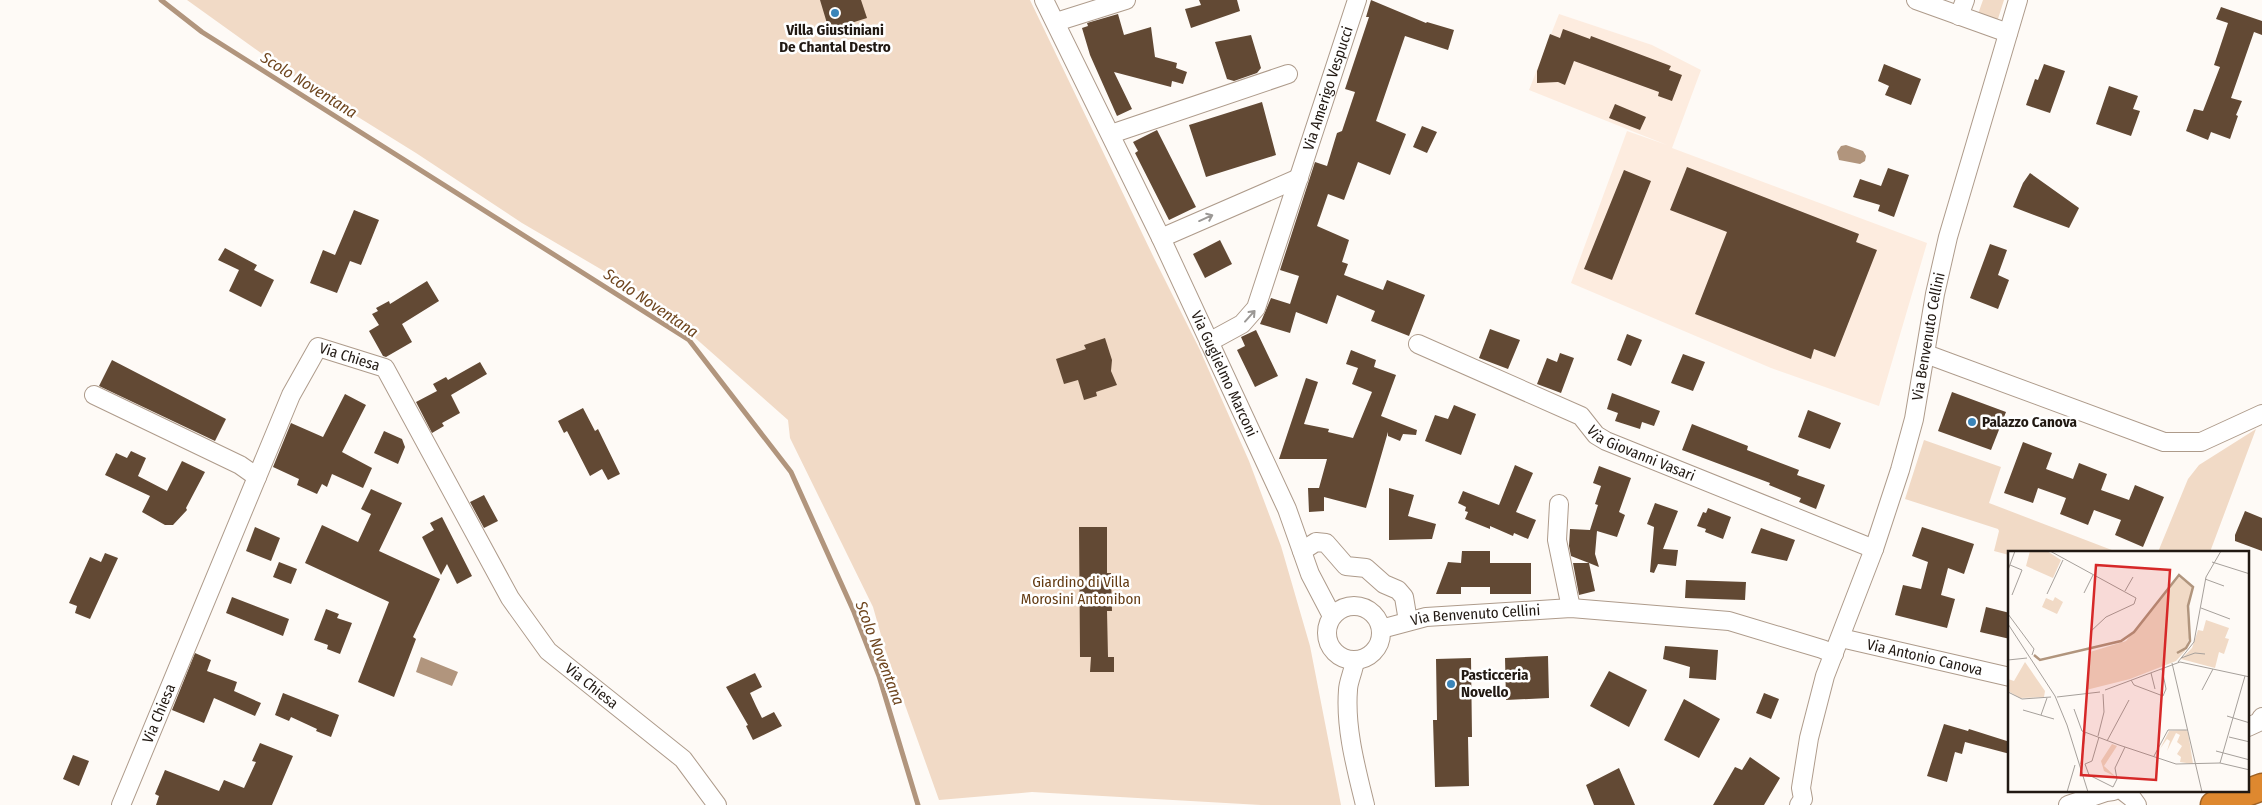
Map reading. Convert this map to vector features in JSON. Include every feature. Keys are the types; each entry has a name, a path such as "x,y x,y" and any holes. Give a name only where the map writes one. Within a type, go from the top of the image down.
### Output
{"highway":[{"path":"2250,792 2262,787"},
{"path":"2214,805 2249,792"}],"street":[{"name":"Via Guglielmo Marconi","path":"1044,0 1210,342 1287,509 1310,574 1332,616"},
{"path":"1056,22 1126,0"},
{"name":"Via Amerigo Vespucci","path":"1210,342 1242,324 1256,308 1357,0"},
{"path":"1916,0 1962,8 2008,33"},
{"name":"Via Benvenuto Cellini","path":"1381,629 1408,621 1458,614 1571,608 1729,621 1822,649 1837,646 1874,549 1900,470 1914,419 1926,354 1934,294 1948,237 2018,0"},
{"path":"1110,134 1288,74"},
{"path":"1161,238 1299,178"},
{"name":"Via Giovanni Vasari","path":"1418,344 1581,416 1596,435 1606,441 1874,549"},
{"name":"Via Chiesa","path":"121,805 291,395 318,346 385,368 510,598 548,651 683,759 716,805"},
{"path":"1926,354 2164,442 2201,442 2262,414"},
{"path":"94,395 240,466 257,477"},
{"path":"1559,504 1557,540 1571,608"},
{"path":"1302,551 1316,542 1326,543 1346,566 1366,568 1384,584 1398,590 1404,597 1408,621"},
{"path":"1347,606 1356,606 1373,613 1381,629 1380,638 1372,653 1364,658 1355,660 1338,656 1332,649 1326,633 1332,616 1347,606"},
{"path":"1805,803 1801,788 1809,738 1825,676 1837,646"},
{"name":"Via Antonio Canova","path":"1837,646 2008,677"},
{"path":"1355,660 1348,688 1350,736 1365,805"},
{"path":"2250,726 2259,722 2262,717"},
{"path":"2068,805 2106,792"},
{"path":"2124,792 2132,798 2136,805"}],"shaded area":[{"path":"1559,14 1652,45 1701,70 1672,148 1927,243 1879,406 1771,368 1571,283 1627,131 1667,145 1529,90"},
{"path":"1846,145 1863,151 1866,156 1865,161 1860,164 1839,160 1837,152 1841,146"},
{"path":"421,657 458,672 452,686 416,672"}],"green space":[{"name":"Giardino di Villa Morosini Antonibon","path":"187,0 1030,0 1199,348 1249,461 1281,546 1310,646 1341,805 1261,805 1032,792 939,800 885,649 873,607 790,438 788,420 650,298 522,223 416,153 300,81"},
{"path":"1983,0 2004,0 1997,22 1978,14"},
{"path":"2256,429 2210,551 2158,551 2188,479 2199,465"},
{"path":"1924,440 2001,467 1989,503 2114,551 2008,551 2008,555 1994,551 1998,529 1905,499"}],"building":[{"path":"820,0 861,0 867,18 829,30"},
{"path":"1199,0 1237,0 1240,11 1191,28 1185,9 1201,5"},
{"path":"1371,0 1426,23 1454,30 1448,50 1405,36 1376,121 1406,134 1390,175 1358,162 1344,200 1328,194 1317,226 1349,240 1342,262 1348,264 1344,275 1383,290 1387,280 1425,295 1409,336 1371,321 1375,311 1337,295 1327,324 1296,312 1290,333 1260,324 1271,298 1290,304 1299,276 1280,270 1315,162 1327,166 1337,133 1342,131 1355,92 1345,89 1369,17 1366,17"},
{"path":"2221,7 2262,21 2262,35 2254,32 2231,98 2242,101 2236,115 2238,116 2230,139 2211,132 2208,140 2186,131 2194,109 2203,111 2220,67 2214,65 2228,23 2216,19"},
{"path":"1118,14 1124,35 1151,27 1155,57 1177,63 1176,68 1187,72 1183,84 1172,81 1171,87 1114,72 1132,109 1117,116 1090,55 1082,28 1088,26 1087,23"},
{"path":"1563,29 1590,39 1591,36 1671,66 1669,70 1682,75 1672,101 1658,96 1659,92 1574,61 1565,85 1558,82 1537,83 1537,71 1550,34 1560,38"},
{"path":"1251,35 1261,68 1257,73 1234,81 1227,79 1215,42"},
{"path":"1884,64 1921,79 1911,105 1885,95 1889,86 1878,81"},
{"path":"2044,64 2065,71 2050,113 2026,105 2035,79 2038,80"},
{"path":"2109,86 2138,96 2133,109 2140,111 2131,136 2096,124"},
{"path":"1262,102 1276,155 1206,177 1189,125"},
{"path":"1615,104 1646,117 1640,130 1609,118"},
{"path":"1422,126 1437,132 1427,153 1413,147"},
{"path":"1157,130 1196,207 1169,220 1135,153 1138,151 1133,142"},
{"path":"1687,167 1859,234 1856,242 1877,250 1835,357 1814,349 1811,359 1695,314 1727,232 1670,210"},
{"path":"1888,168 1909,175 1894,217 1878,211 1880,205 1853,197 1860,179 1881,186"},
{"path":"1624,170 1651,181 1612,280 1584,269"},
{"path":"2030,173 2079,208 2069,228 2013,207 2023,183"},
{"path":"354,210 379,220 361,265 350,261 337,293 310,283 323,250 335,255"},
{"path":"1220,240 1232,264 1205,278 1193,254"},
{"path":"1990,244 2007,250 1998,275 2009,280 1998,309 1970,298"},
{"path":"225,248 257,265 254,270 274,280 261,307 229,291 239,270 218,260"},
{"path":"427,281 439,301 402,324 412,342 386,357 383,356 369,331 379,325 372,314 378,311 376,308 389,301 390,304"},
{"path":"1490,329 1520,340 1508,369 1479,358"},
{"path":"1256,330 1278,376 1255,387 1237,350 1245,346 1241,337"},
{"path":"1627,334 1642,340 1631,366 1617,360"},
{"path":"1105,338 1112,360 1111,371 1117,385 1096,392 1097,396 1084,400 1078,380 1064,384 1056,359 1086,349 1084,345"},
{"path":"1351,350 1376,360 1374,367 1396,375 1381,416 1417,430 1416,435 1403,434 1400,441 1388,436 1388,432 1366,508 1324,497 1324,511 1309,512 1308,488 1319,488 1327,459 1279,459 1306,378 1318,382 1304,424 1329,429 1328,432 1353,438 1372,392 1352,384 1358,368 1346,364"},
{"path":"1560,353 1574,358 1561,393 1537,384 1547,358 1557,362"},
{"path":"1683,354 1705,362 1693,391 1671,383"},
{"path":"112,360 226,419 215,441 99,386"},
{"path":"480,362 487,374 451,395 460,413 442,423 444,426 432,433 416,402 437,391 433,384 446,377 448,380"},
{"name":"Palazzo Canova","path":"1952,392 2006,412 1991,450 1938,431"},
{"path":"1612,393 1660,411 1654,426 1642,422 1640,429 1615,421 1618,413 1607,409"},
{"path":"345,394 366,405 342,452 372,468 363,488 332,474 327,487 322,484 317,494 297,485 299,479 273,467 291,423 323,437"},
{"path":"1454,405 1476,414 1461,455 1425,441 1435,415 1448,419"},
{"path":"583,408 595,431 598,429 620,474 608,480 602,469 590,476 567,431 564,433 558,421"},
{"path":"1808,410 1841,423 1830,449 1798,437"},
{"path":"1692,424 1748,446 1747,450 1799,470 1797,475 1825,485 1816,509 1799,502 1801,498 1769,485 1770,483 1682,450"},
{"path":"384,431 402,439 405,447 398,464 374,453"},
{"path":"2023,442 2052,453 2046,469 2073,479 2079,463 2107,474 2101,490 2129,500 2135,485 2164,497 2143,547 2115,535 2121,520 2094,510 2088,525 2060,514 2066,498 2038,488 2033,503 2004,493"},
{"path":"131,451 146,458 138,476 167,491 182,461 205,472 186,508 187,510 173,525 165,525 142,512 150,496 105,475 116,453 127,458"},
{"path":"1515,465 1533,473 1516,512 1536,520 1528,539 1514,533 1513,536 1490,526 1490,529 1465,519 1468,512 1465,511 1466,507 1458,503 1463,491 1499,505"},
{"path":"1599,466 1631,478 1619,512 1625,515 1617,537 1597,531 1595,554 1599,567 1571,556 1569,546 1570,529 1590,530 1598,505 1595,504 1601,486 1593,483"},
{"path":"1389,488 1414,495 1408,516 1436,524 1432,539 1389,540"},
{"path":"371,489 402,503 379,551 440,579 413,637 416,639 394,697 358,682 389,602 305,563 322,525 358,542 371,514 361,509"},
{"path":"484,495 498,521 484,528 470,502"},
{"path":"1655,503 1678,511 1663,549 1678,550 1676,566 1658,564 1654,573 1650,572 1654,527 1647,524"},
{"path":"1708,508 1731,517 1723,539 1705,532 1706,529 1697,526 1703,512 1706,513"},
{"path":"2245,511 2262,518 2262,551 2235,541 2235,535"},
{"path":"442,517 472,576 457,584 447,564 441,575 422,537 434,530 430,523"},
{"path":"255,527 280,538 271,561 246,551"},
{"path":"1079,527 1107,527 1107,573 1111,573 1112,611 1107,611 1108,657 1114,657 1114,672 1090,672 1091,657 1080,657"},
{"path":"1922,527 1974,544 1964,574 1948,568 1941,595 1955,599 1947,628 1895,615 1903,585 1921,589 1928,562 1912,556"},
{"path":"1761,528 1795,540 1787,561 1751,553"},
{"path":"1462,551 1490,551 1490,563 1531,563 1531,594 1490,594 1490,587 1461,587 1461,594 1436,594 1448,562 1461,563"},
{"path":"105,553 118,558 90,619 75,613 77,606 69,603 90,557 101,562"},
{"path":"279,562 297,569 291,584 273,577"},
{"path":"1573,563 1589,563 1595,591 1579,595"},
{"path":"1686,580 1746,582 1745,600 1685,598"},
{"path":"232,597 289,619 283,636 226,613"},
{"path":"1986,607 2008,612 2008,639 1980,632"},
{"path":"326,609 339,614 337,618 352,623 340,654 327,649 328,645 314,640"},
{"path":"1665,646 1718,650 1716,680 1689,678 1690,667 1663,659"},
{"path":"195,653 211,660 207,671 237,682 234,691 261,703 255,716 214,698 204,723 172,710"},
{"path":"1548,656 1549,698 1506,700 1505,658"},
{"path":"1471,658 1472,737 1468,737 1469,786 1435,787 1433,720 1437,720 1436,659"},
{"path":"1609,671 1647,690 1629,727 1590,706"},
{"path":"755,673 762,687 750,693 762,718 774,712 782,726 753,740 746,726 748,725 726,687"},
{"path":"283,693 339,715 331,737 291,717 289,721 275,715"},
{"path":"1764,693 1779,699 1771,719 1756,713"},
{"path":"1684,699 1720,719 1699,758 1664,740"},
{"path":"1944,724 1968,731 1969,729 2008,741 2008,753 1965,742 1962,754 1955,752 1947,782 1927,776"},
{"path":"260,743 293,756 272,805 156,805 159,796 155,794 165,770 219,791 224,780 244,788 256,762 252,761"},
{"path":"73,755 89,761 79,786 63,779"},
{"path":"1750,757 1780,778 1764,805 1713,805 1735,767 1742,770"},
{"path":"1619,768 1635,805 1594,805 1586,785"}],"waterway":[{"name":"Scolo Noventana","path":"161,0 202,32 689,340 791,472 854,612 879,676 918,805"}],"place":[{"name":"Villa Giustiniani De Chantal Destro","path":"835,13"},
{"name":"Palazzo Canova","path":"1972,422"},
{"name":"Pasticceria Novello","path":"1451,684"}]}
